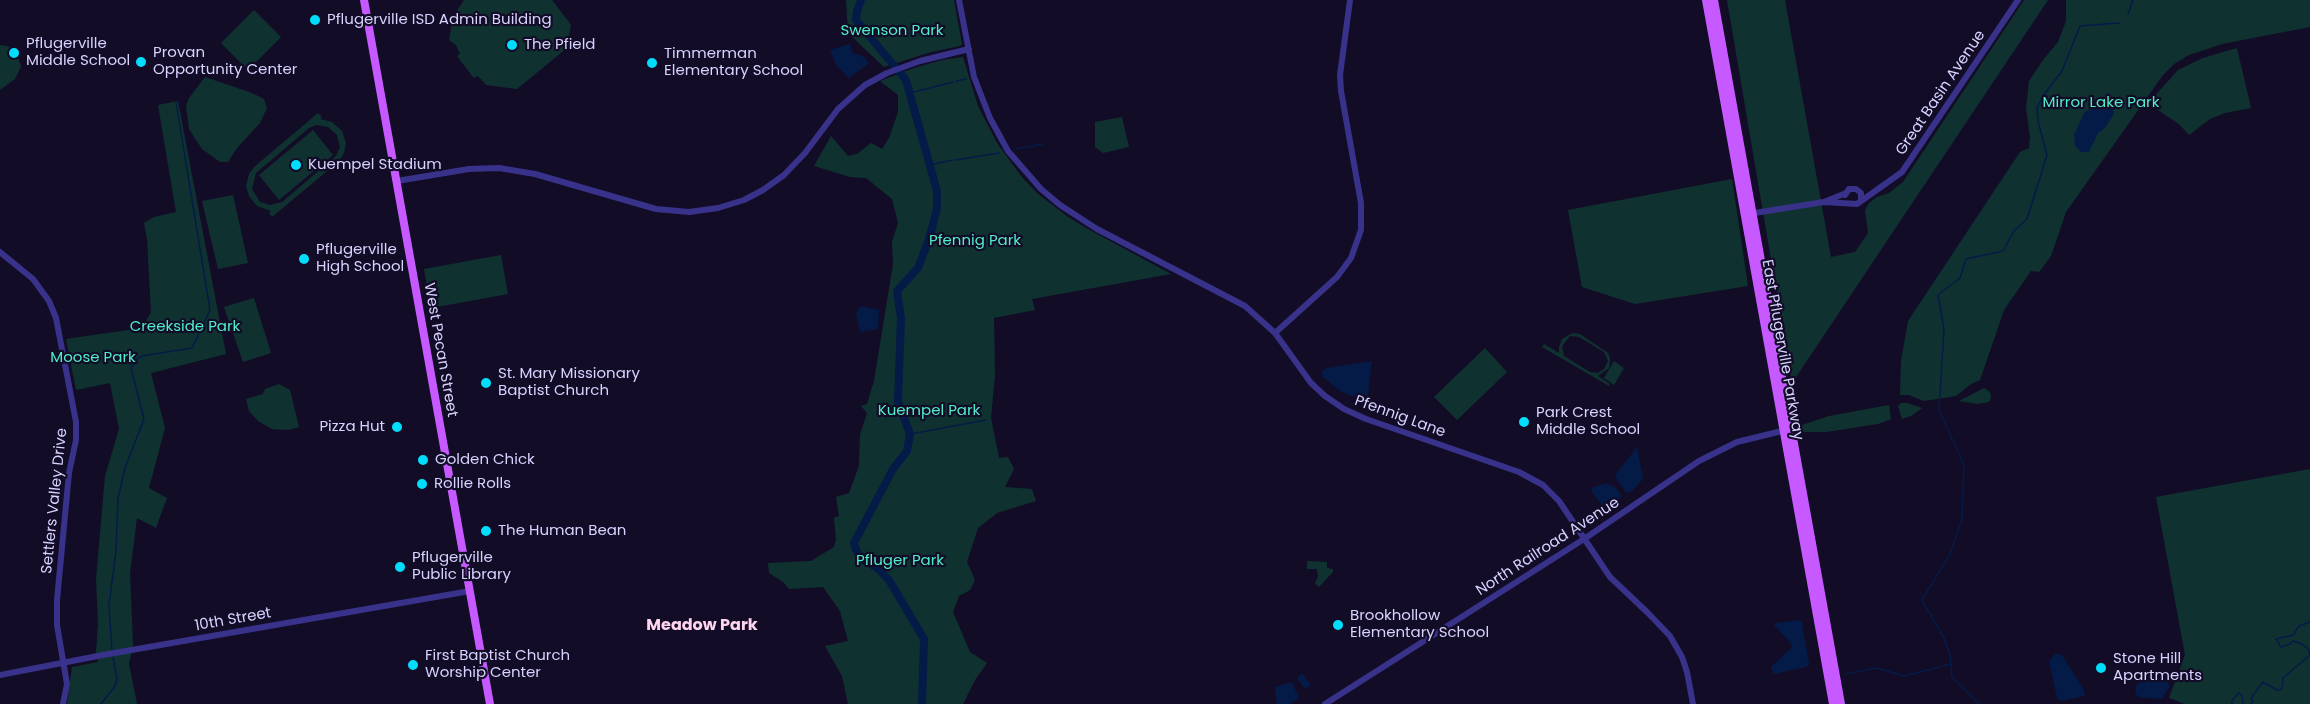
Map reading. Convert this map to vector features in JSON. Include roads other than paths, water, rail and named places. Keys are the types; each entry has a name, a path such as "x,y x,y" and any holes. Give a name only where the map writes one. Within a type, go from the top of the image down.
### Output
{"main road":[{"name":"West Pecan Street","path":"364,0 490,704"},
{"name":"East Pflugerville Parkway","path":"1706,0 1792,430 1841,704"},
{"name":"East Pflugerville Parkway","path":"1714,0 1783,432 1833,704"}],"street":[{"name":"Pfennig Lane","path":"959,0 974,77 990,118 1008,151 1041,189 1060,205 1097,229 1245,306 1275,333 1311,383 1333,402 1366,419 1532,477 1557,498 1610,577 1659,623 1673,641 1687,672 1693,704"},
{"path":"1275,333 1337,277 1351,258 1361,230 1361,203 1343,108 1341,83 1350,0"},
{"name":"Great Basin Avenue","path":"1861,201 1902,172 2018,0"},
{"path":"397,181 469,169 499,168 536,174 656,209 689,212 718,208 744,200 784,175 805,153 846,100 865,85 887,73 920,61 969,49"},
{"path":"1824,202 1851,189 1875,191"},
{"path":"1748,214 1824,202 1856,204 1861,201 1862,196 1859,190"},
{"path":"1846,193 1845,197 1848,202"},
{"name":"Settlers Valley Drive","path":"0,252 33,279 49,301 56,318 76,422 76,440 69,473 57,600 57,625 67,684 63,704"},
{"name":"North Railroad Avenue","path":"1325,704 1584,539 1699,461 1718,451 1754,438 1792,430"},
{"name":"10th Street","path":"0,675 105,654 470,591"}],"water":[{"path":"850,44 853,53 864,57 869,63 849,78 836,65 830,50"},
{"path":"2097,104 2113,107 2114,114 2105,128 2098,133 2089,152 2081,152 2075,146 2074,135 2084,113"},
{"path":"860,306 879,310 878,329 860,332 856,313"},
{"path":"1372,361 1367,402 1340,391 1322,376 1322,371 1327,368"},
{"path":"1637,447 1643,479 1631,492 1626,492 1615,477"},
{"path":"1606,483 1616,488 1621,495 1620,499 1605,509 1591,491 1593,487"},
{"path":"1799,620 1802,623 1809,664 1806,667 1774,674 1771,667 1792,647 1774,625"},
{"path":"2055,654 2062,655 2084,690 2085,696 2060,701 2057,698 2049,661"},
{"path":"1302,673 1311,685 1305,689 1297,678"},
{"path":"2147,675 2168,681 2169,687 2162,699 2139,697 2136,694 2135,687"},
{"path":"1292,682 1299,698 1290,704 1277,704 1275,687"}],"waterway":[{"path":"861,0 856,20 906,80 937,191 937,209 918,268 897,291 901,318 898,402 910,434 907,451 893,469 854,543 863,560 876,567 889,580 924,639 922,704"},
{"path":"2128,14 2133,0"},
{"path":"1979,704 1952,677 1950,655 1944,638 1922,600 1950,554 1962,520 1964,465 1939,410 1944,329 1938,295 1960,278 1966,259 2003,251 2014,231 2027,219 2047,155 2037,108 2062,71 2080,26 2119,23"},
{"path":"956,81 966,79"},
{"path":"910,93 953,82"},
{"path":"112,652 109,605 116,551 118,498 125,468 144,419 131,368 142,356 192,348 210,310 176,102"},
{"path":"1016,149 1043,144"},
{"path":"956,160 999,153"},
{"path":"929,165 953,160"},
{"path":"910,434 986,420"},
{"path":"2250,704 2253,702 2251,698 2263,682 2277,690 2282,689 2283,678 2310,655 2308,649 2302,644 2293,641 2281,647 2276,639 2293,635 2299,626 2310,622"},
{"path":"101,704 115,686 117,679 113,657"},
{"path":"1846,674 1876,668 1905,676 1950,664"},
{"path":"2232,704 2232,700 2239,693 2242,695 2243,704"}],"place":[{"name":"Pflugerville ISD Admin Building","path":"315,20"},
{"name":"The Pfield","path":"512,45"},
{"name":"Pflugerville Middle School","path":"14,53"},
{"name":"Provan Opportunity Center","path":"141,62"},
{"name":"Timmerman Elementary School","path":"652,63"},
{"name":"Kuempel Stadium","path":"296,165"},
{"name":"Pflugerville High School","path":"304,259"},
{"name":"St. Mary Missionary Baptist Church","path":"486,383"},
{"name":"Park Crest Middle School","path":"1524,422"},
{"name":"Pizza Hut","path":"397,427"},
{"name":"Golden Chick","path":"423,460"},
{"name":"Rollie Rolls","path":"422,484"},
{"name":"The Human Bean","path":"486,531"},
{"name":"Pflugerville Public Library","path":"400,567"},
{"name":"Brookhollow Elementary School","path":"1338,625"},
{"name":"First Baptist Church Worship Center","path":"413,665"},
{"name":"Stone Hill Apartments","path":"2101,668"}],"district":[{"name":"Meadow Park","path":"702,626"}],"park label":[{"name":"Swenson Park","path":"892,31"},
{"name":"Mirror Lake Park","path":"2101,103"},
{"name":"Pfennig Park","path":"975,241"},
{"name":"Creekside Park","path":"185,327"},
{"name":"Moose Park","path":"93,358"},
{"name":"Kuempel Park","path":"929,411"},
{"name":"Pfluger Park","path":"900,561"}]}
